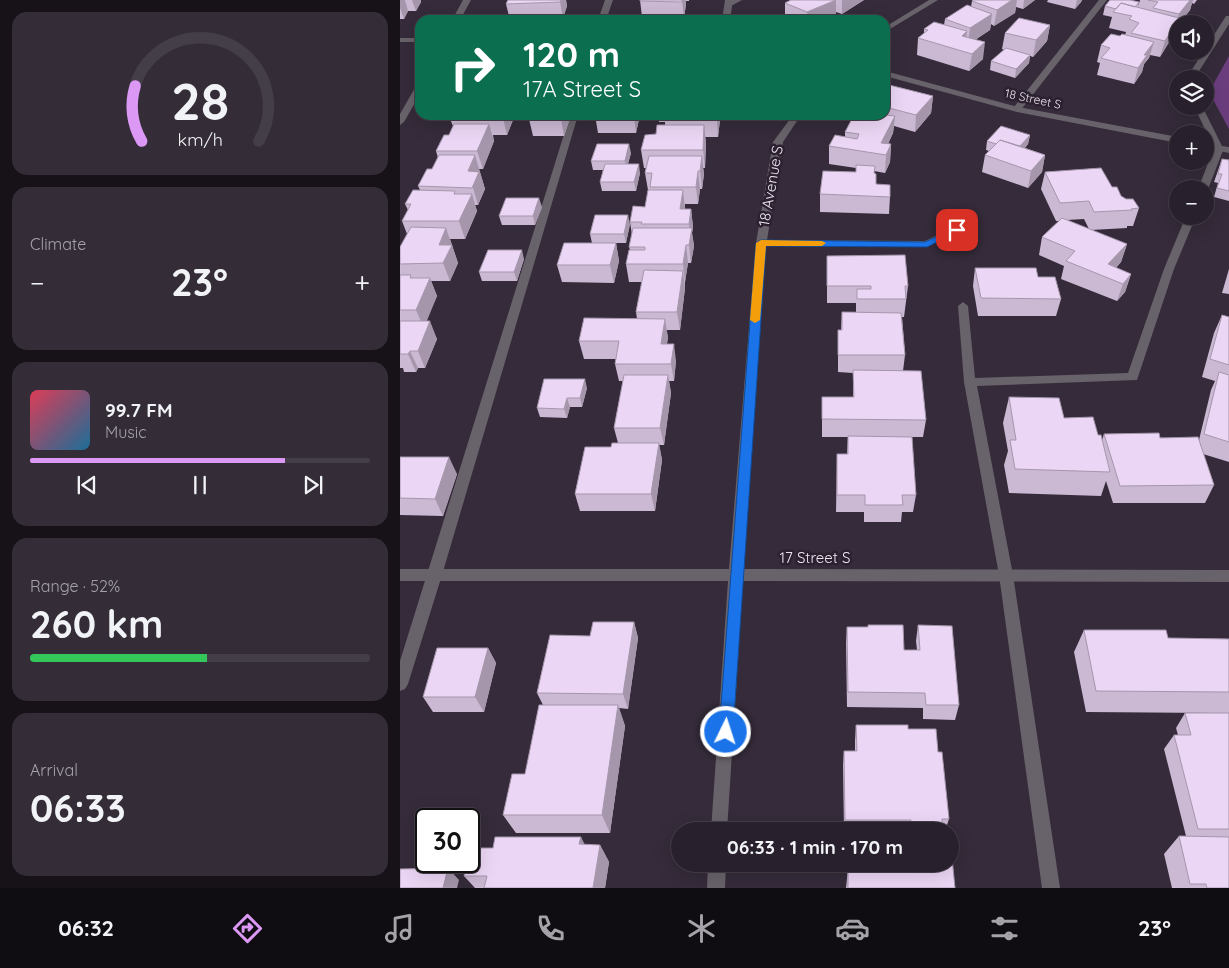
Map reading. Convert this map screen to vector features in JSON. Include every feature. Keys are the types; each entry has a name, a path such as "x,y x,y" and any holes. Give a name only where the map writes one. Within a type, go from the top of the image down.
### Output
{"street":[{"path":"459,15 467,0"},
{"path":"604,15 609,0"},
{"path":"727,15 728,2 738,0"},
{"path":"890,27 934,0"},
{"path":"1017,109 1103,0"},
{"path":"1196,70 1229,18"},
{"path":"400,40 415,40"},
{"name":"18 Street S","path":"890,74 1017,109 1169,138"},
{"path":"400,122 415,95"},
{"path":"1203,115 1224,149 1207,180"},
{"path":"400,684 435,575 572,120"},
{"name":"18 Avenue S","path":"720,822 761,243 778,142 793,120"},
{"path":"761,243 927,244 972,222"},
{"path":"970,382 1133,377 1169,269 1187,225"},
{"path":"963,306 970,382 1006,575 1051,888"},
{"name":"17 Street S","path":"400,575 1229,576"},
{"path":"716,888 717,872"}],"shaded area":[{"path":"1229,56 1229,129 1214,101 1214,83"}],"building":[{"path":"508,0 561,0 560,2 506,4"},
{"path":"682,0 682,2 640,1"},
{"path":"791,0 836,0 807,12 785,3"},
{"path":"973,0 1012,0 997,10"},
{"path":"1110,0 1139,2 1135,7 1121,3 1116,9 1105,6"},
{"path":"1148,0 1190,0 1179,14 1153,8 1158,2"},
{"path":"1121,3 1169,15 1169,34 1165,41 1131,33 1139,23 1129,19 1132,16 1113,12"},
{"path":"967,5 992,14 970,28 945,19"},
{"path":"1019,18 1050,25 1036,40 1005,33"},
{"path":"934,22 967,31 962,36 985,42 972,54 918,38 928,30 924,29"},
{"path":"1111,34 1120,36 1122,34 1154,42 1144,55 1147,55 1138,68 1101,58 1110,48 1101,45"},
{"path":"1006,48 1030,55 1016,69 991,61"},
{"path":"890,85 933,96 916,115 890,108"},
{"path":"890,116 895,116 881,143 891,144 886,155 829,146 835,135 857,139 859,134 845,132 851,120 890,120"},
{"path":"454,124 489,124 477,151 436,151 444,135 449,135"},
{"path":"657,125 704,125 703,150 641,150 645,135 656,134"},
{"path":"1001,126 1030,135 1020,146 1000,140 996,144 987,141"},
{"path":"1000,140 1045,155 1031,171 985,155"},
{"path":"597,144 629,144 625,161 591,161"},
{"path":"439,155 475,155 468,171 479,172 472,188 418,186 427,169 432,169"},
{"path":"649,156 702,156 696,187 650,187 652,173 645,173"},
{"path":"1222,159 1229,160 1229,191 1217,188 1222,174 1218,174"},
{"path":"605,164 639,164 634,182 600,182"},
{"path":"856,165 875,166 876,184 890,185 890,197 820,194 823,171 856,172"},
{"path":"1101,168 1112,187 1117,187 1121,196 1126,199 1133,199 1139,208 1094,212 1089,201 1060,203 1045,172"},
{"path":"413,190 455,191 454,194 472,194 459,221 402,221 411,204 405,204"},
{"path":"648,190 683,190 680,209 691,209 689,224 641,224 642,222 630,222 633,206 645,207"},
{"path":"506,198 539,198 533,216 499,216"},
{"path":"595,215 628,215 624,234 590,234"},
{"path":"1062,218 1127,244 1108,264 1131,274 1123,284 1066,261 1075,251 1042,237"},
{"path":"411,227 446,228 439,245 452,245 443,263 400,264 400,247"},
{"path":"633,228 692,228 689,245 686,245 683,264 626,264 629,250 645,250 645,247 629,247"},
{"path":"564,243 616,243 610,265 557,265"},
{"path":"488,250 522,250 514,272 479,272"},
{"path":"905,255 908,286 905,286 906,299 857,299 857,289 871,289 871,286 827,286 827,256"},
{"path":"975,268 1036,268 1038,277 1055,277 1061,299 981,298"},
{"path":"644,270 683,271 677,312 636,312"},
{"path":"400,275 411,275 410,278 430,278 416,310 400,310"},
{"path":"842,312 901,313 905,355 838,355 838,330 842,330"},
{"path":"1222,315 1229,317 1229,365 1210,359"},
{"path":"584,318 665,319 661,344 674,344 671,364 615,364 619,341 579,341"},
{"path":"400,321 430,321 418,351 400,354"},
{"path":"853,370 921,371 926,420 822,419 822,397 854,397"},
{"path":"1219,372 1229,375 1229,442 1204,434"},
{"path":"624,375 668,375 660,428 614,428"},
{"path":"544,379 585,379 580,398 567,398 564,409 537,408"},
{"path":"1009,397 1059,398 1064,418 1093,417 1098,435 1101,435 1110,472 1015,469 1010,440 1016,440"},
{"path":"1159,433 1160,438 1198,437 1214,485 1120,486 1104,434"},
{"path":"848,436 912,437 916,495 902,495 903,505 865,505 865,495 837,495 837,454 848,454"},
{"path":"612,443 659,443 651,494 575,494 585,447 611,447"},
{"path":"400,457 449,457 435,499 400,498"},
{"path":"593,622 634,622 623,694 537,693 550,635 590,636"},
{"path":"868,625 903,625 904,650 920,650 918,625 952,626 959,705 926,705 925,693 848,692 847,627 868,627"},
{"path":"1084,630 1166,630 1168,638 1229,639 1229,692 1096,691"},
{"path":"437,648 488,648 475,697 423,697"},
{"path":"539,705 618,705 602,815 503,815 512,774 525,774"},
{"path":"1185,713 1229,713 1229,829 1198,829 1174,735 1191,735"},
{"path":"856,725 908,725 908,729 936,729 938,752 942,752 949,819 942,819 942,822 845,820 844,751 857,751"},
{"path":"1179,836 1229,837 1229,888 1207,888 1206,884 1190,884"},
{"path":"495,837 581,837 579,844 600,845 593,888 484,888 487,876 464,876 465,873 480,873 480,848 493,848"},
{"path":"400,869 415,869 415,873 447,873 443,888 400,888"},
{"path":"848,872 953,872 955,888 848,888"}],"slow traffic":[{"path":"755,320 761,243 822,243"}],"route":[{"path":"726,732 761,243 927,244 957,230"}]}
